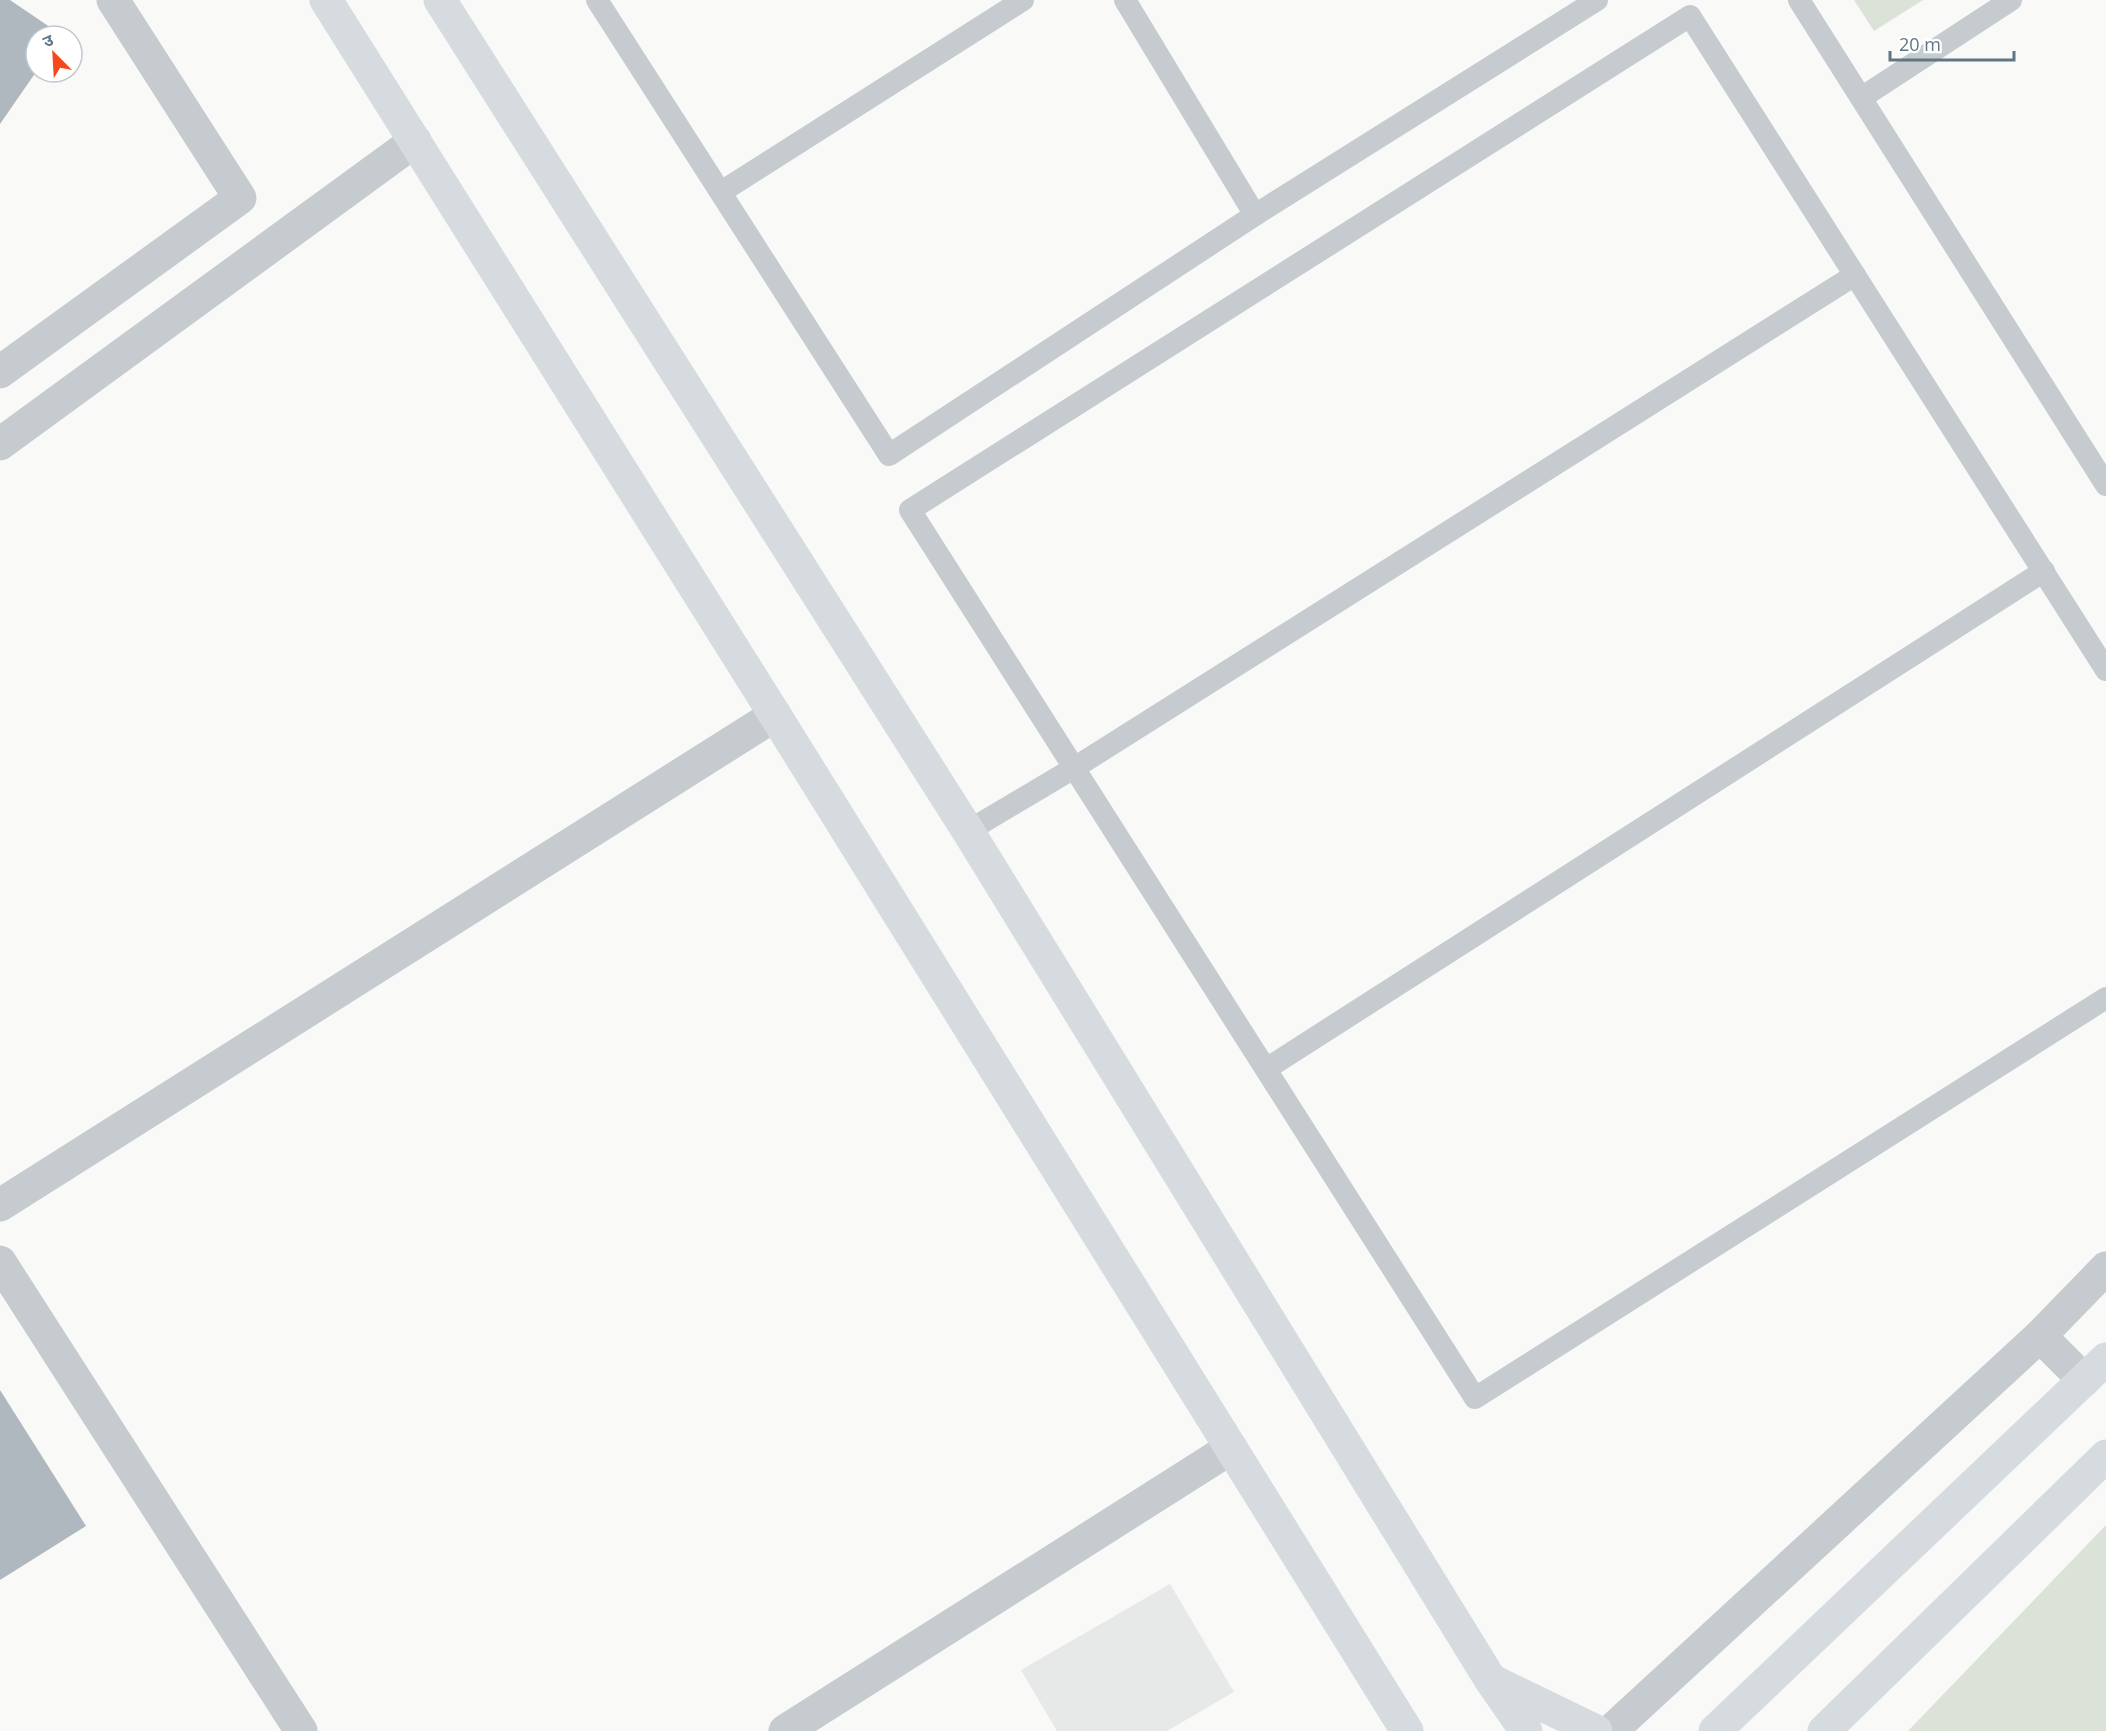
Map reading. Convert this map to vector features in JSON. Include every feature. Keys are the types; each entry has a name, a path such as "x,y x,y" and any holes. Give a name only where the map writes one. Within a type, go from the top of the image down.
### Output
{"street":[{"path":"0,372 240,198 113,0"},
{"path":"326,0 775,715 1407,1731"},
{"path":"440,0 968,831 1490,1679 1526,1731"},
{"path":"0,444 415,141"},
{"path":"0,1205 775,715"},
{"path":"0,1262 301,1731"},
{"path":"1611,1731 2040,1336 2106,1268"},
{"path":"1691,1731 1726,1721 2095,1370 2040,1336"},
{"path":"785,1731 1231,1448"},
{"path":"1824,1731 2106,1456"},
{"path":"1490,1679 1596,1731"}],"lane":[{"path":"597,0 889,455 1255,215 1597,0"},
{"path":"721,192 1023,0"},
{"path":"1125,0 1255,215"},
{"path":"1799,0 2106,485"},
{"path":"1861,98 2011,0"},
{"path":"2106,670 1690,16 910,510 1475,1398 2106,998"},
{"path":"968,831 1074,768 1856,275"},
{"path":"1266,1069 2044,572"}],"shaded area":[{"path":"1854,0 1923,0 1874,31"},
{"path":"2106,1525 2106,1731 1908,1731"},
{"path":"1170,1584 1234,1692 1167,1731 1057,1731 1021,1670"}],"building":[{"path":"0,0 10,0 45,24 24,24 24,84 28,84 0,124"},
{"path":"0,1390 86,1526 0,1580"}]}
